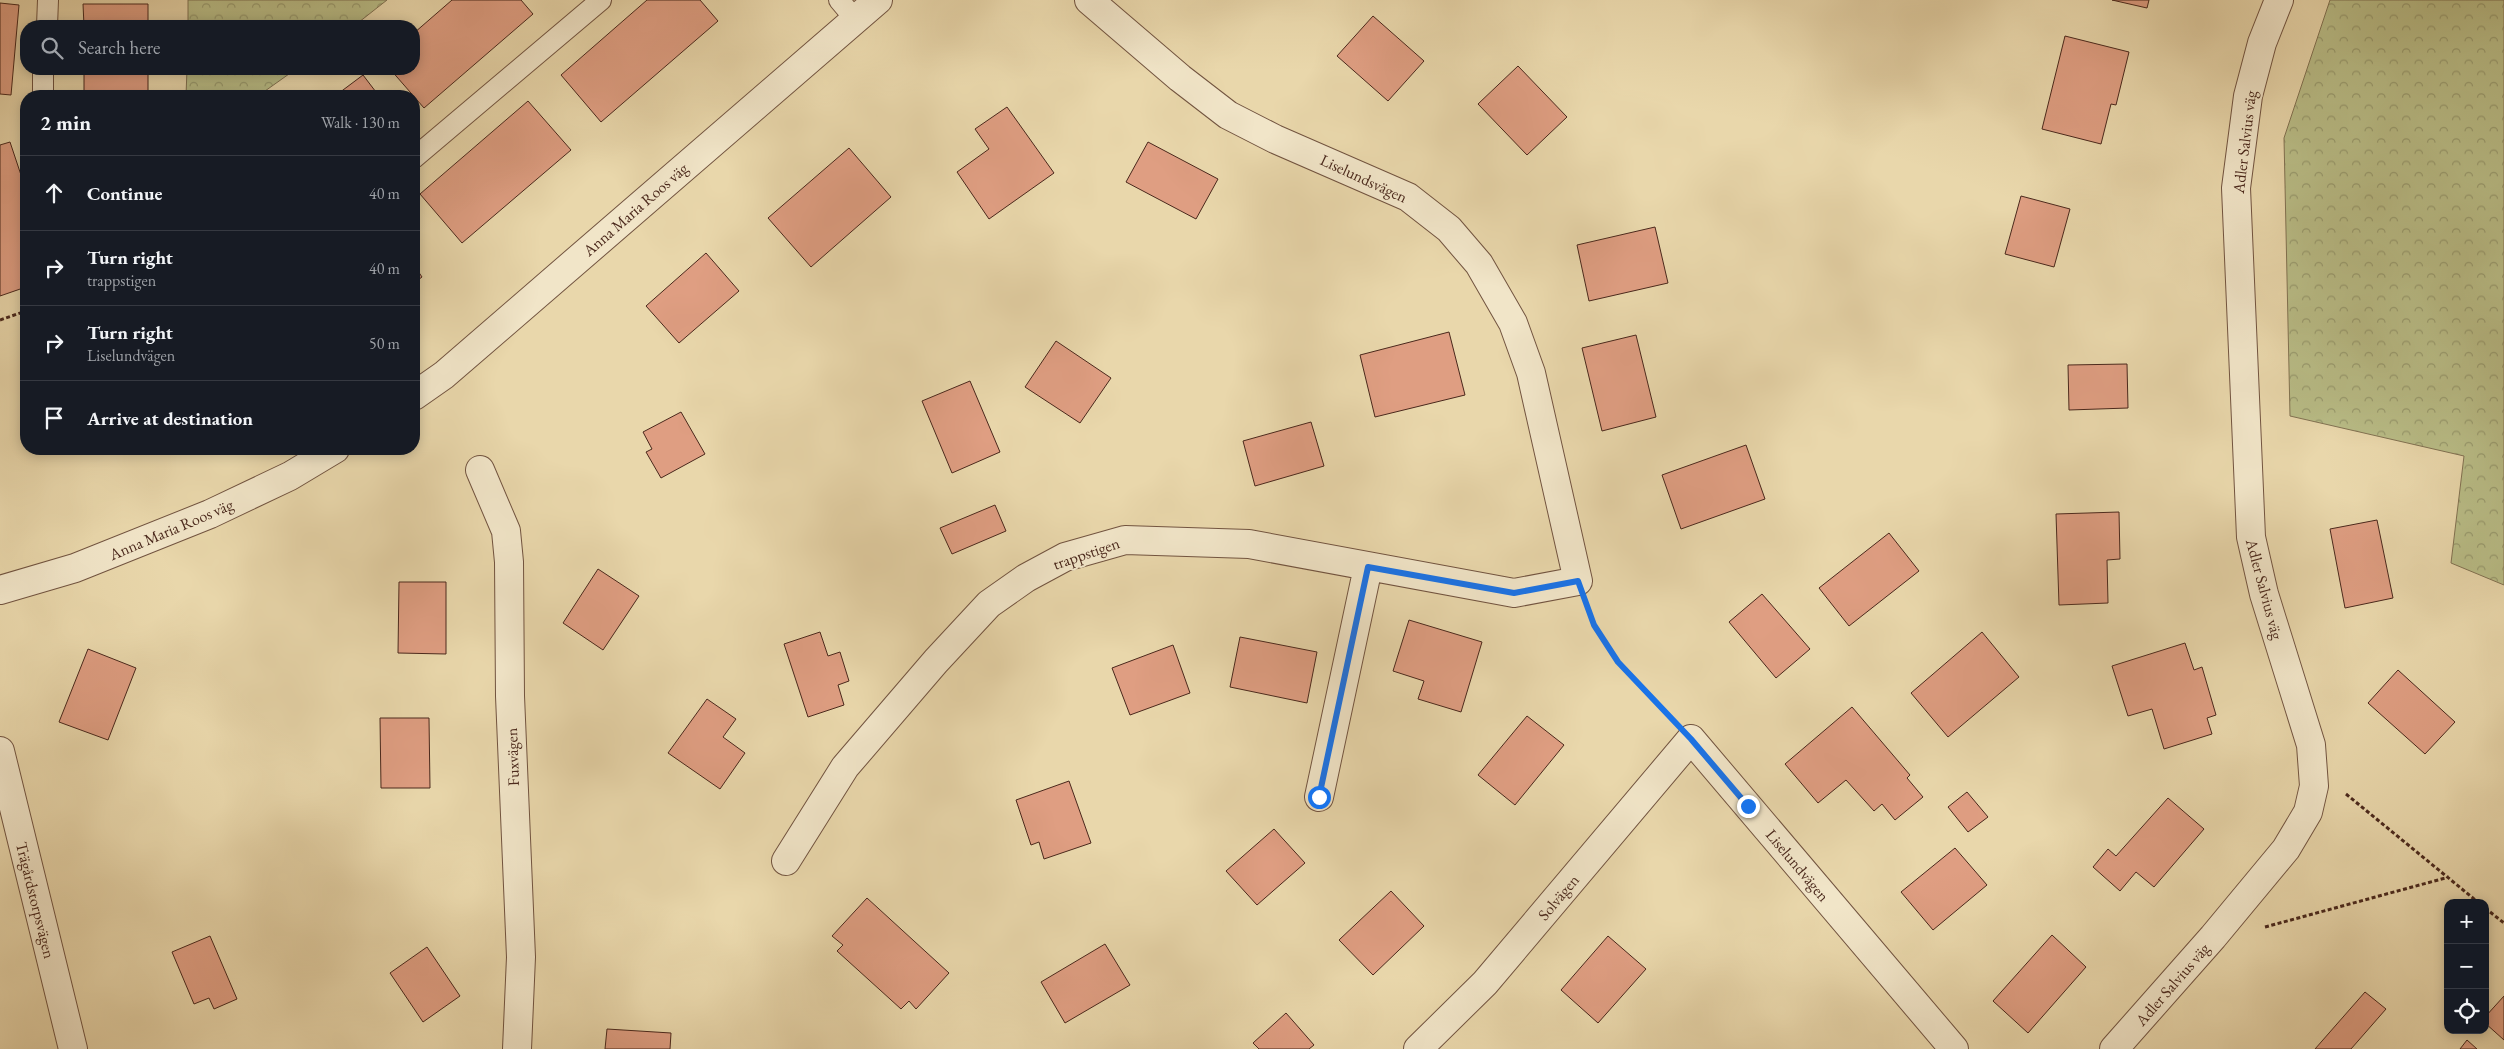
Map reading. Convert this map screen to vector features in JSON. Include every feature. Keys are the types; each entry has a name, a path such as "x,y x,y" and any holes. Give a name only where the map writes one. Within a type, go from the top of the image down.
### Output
{"street":[{"name":"Anna Maria Roos väg","path":"420,392 444,375 847,10 878,0"},
{"name":"Liselundsvägen","path":"1089,0 1180,78 1228,115 1275,139 1408,197 1448,229 1479,264 1514,323 1531,373 1578,581"},
{"name":"Adler Salvius väg","path":"2114,1049 2213,937 2286,849 2308,812 2314,786 2311,745 2264,594 2251,537 2250,518 2236,188 2248,96 2262,43 2279,0"},
{"name":"Anna Maria Roos väg","path":"0,590 74,568 210,514 290,476 325,455"},
{"name":"Fuxvägen","path":"480,470 506,531 509,562 510,696 521,957 517,1049"},
{"name":"trappstigen","path":"786,862 845,767 943,654 989,604 1026,578 1064,557 1125,540 1249,544 1514,593 1578,581"},
{"path":"1319,797 1368,567"},
{"name":"Solvägen","path":"1418,1049 1485,983 1691,739"},
{"name":"Liselundvägen","path":"1691,739 1954,1049"},
{"name":"Trägårdstorpsvägen","path":"0,751 72,1049"}],"lane":[{"path":"46,20 48,0"},
{"path":"420,153 600,0"},
{"path":"43,75 43,90"}],"path":[{"path":"0,320 20,313"},
{"path":"1578,581 1594,625 1618,662 1691,739"},
{"path":"2314,786 2346,794 2474,899"},
{"path":"2264,927 2448,877"},
{"path":"2489,911 2504,923"}],"green space":[{"path":"188,0 387,0 362,20 188,20"},
{"path":"2330,0 2504,0 2504,585 2451,563 2464,456 2290,416 2284,138"},
{"path":"187,75 288,75 266,90 186,90"}],"building":[{"path":"452,0 521,0 533,14 424,108 420,103 420,90 408,90 395,75 420,75 420,28"},
{"path":"647,0 700,0 718,21 601,122 561,75"},
{"path":"2112,0 2149,0 2147,8"},
{"path":"0,3 19,5 11,95 0,94"},
{"path":"83,4 148,4 148,20 84,20"},
{"path":"1373,16 1424,61 1388,101 1337,56"},
{"path":"2065,36 2129,52 2116,105 2111,104 2101,144 2042,129"},
{"path":"1518,66 1567,117 1527,155 1478,104"},
{"path":"84,75 148,75 148,90 84,90"},
{"path":"363,75 374,90 343,90"},
{"path":"528,101 571,150 462,243 420,194"},
{"path":"1007,107 1054,173 989,219 957,172 989,149 975,129"},
{"path":"10,142 20,172 20,289 0,296 0,145"},
{"path":"1148,142 1218,179 1196,219 1126,182"},
{"path":"849,148 891,197 811,267 768,218"},
{"path":"2021,196 2070,209 2054,267 2005,254"},
{"path":"1655,227 1668,283 1589,301 1577,245"},
{"path":"706,253 739,291 679,343 646,306"},
{"path":"1449,332 1465,395 1375,417 1360,355"},
{"path":"1636,335 1656,417 1602,431 1582,348"},
{"path":"1056,341 1111,378 1080,423 1025,387"},
{"path":"2127,364 2128,408 2069,410 2068,365"},
{"path":"970,381 1000,452 952,473 922,401"},
{"path":"681,412 705,454 661,478 646,452 652,449 643,432"},
{"path":"1311,422 1324,466 1255,486 1243,441"},
{"path":"1746,445 1765,499 1681,529 1662,475"},
{"path":"995,505 1006,531 952,554 940,528"},
{"path":"2119,512 2120,559 2107,560 2108,603 2059,605 2056,514"},
{"path":"2377,520 2393,598 2345,608 2330,529"},
{"path":"1889,533 1919,571 1849,626 1819,588"},
{"path":"598,569 639,596 603,650 563,623"},
{"path":"399,582 446,582 446,654 398,653"},
{"path":"1762,594 1810,649 1776,678 1729,622"},
{"path":"1409,620 1482,642 1461,712 1418,699 1424,681 1393,671"},
{"path":"820,632 828,656 840,652 849,681 838,685 844,705 808,717 784,644"},
{"path":"1982,632 2019,677 1948,737 1911,693"},
{"path":"1240,637 1317,652 1307,703 1230,687"},
{"path":"2185,643 2194,670 2202,667 2216,715 2207,718 2212,734 2164,749 2152,709 2128,716 2112,666"},
{"path":"1173,645 1190,693 1130,715 1112,668"},
{"path":"88,649 136,668 108,740 59,722"},
{"path":"2398,670 2455,722 2425,754 2368,703"},
{"path":"707,699 736,719 723,737 745,753 720,789 668,753"},
{"path":"1852,707 1910,775 1907,778 1923,797 1895,820 1882,804 1874,811 1846,780 1818,803 1785,764"},
{"path":"1527,716 1564,745 1515,805 1478,775"},
{"path":"380,718 429,718 430,788 381,788"},
{"path":"1069,781 1091,843 1044,859 1039,842 1031,845 1016,800"},
{"path":"1967,792 1988,817 1968,832 1948,807"},
{"path":"2168,798 2204,829 2154,887 2136,872 2120,891 2093,867 2108,849 2116,856"},
{"path":"1274,829 1305,863 1257,905 1226,871"},
{"path":"1955,848 1987,885 1933,930 1901,892"},
{"path":"1391,891 1424,926 1373,975 1339,940"},
{"path":"867,898 949,973 916,1009 909,1001 901,1009 837,951 843,945 832,936"},
{"path":"2052,935 2086,967 2028,1033 1993,1001"},
{"path":"210,936 237,999 214,1009 209,998 194,1004 172,952"},
{"path":"1608,936 1646,969 1598,1023 1561,990"},
{"path":"1105,944 1130,985 1065,1023 1041,982"},
{"path":"427,947 460,996 423,1022 390,973"},
{"path":"2365,992 2386,1009 2351,1049 2315,1049"},
{"path":"2504,996 2504,1040 2489,1027 2489,1013"},
{"path":"1286,1013 1314,1045 1309,1049 1259,1049 1253,1043"},
{"path":"607,1029 671,1033 670,1049 605,1049"},
{"path":"2467,1040 2477,1049 2460,1049"}],"route":[{"path":"1319,797 1368,567 1458,585 1514,593 1578,581 1594,625 1618,662 1691,739 1748,806"}]}
